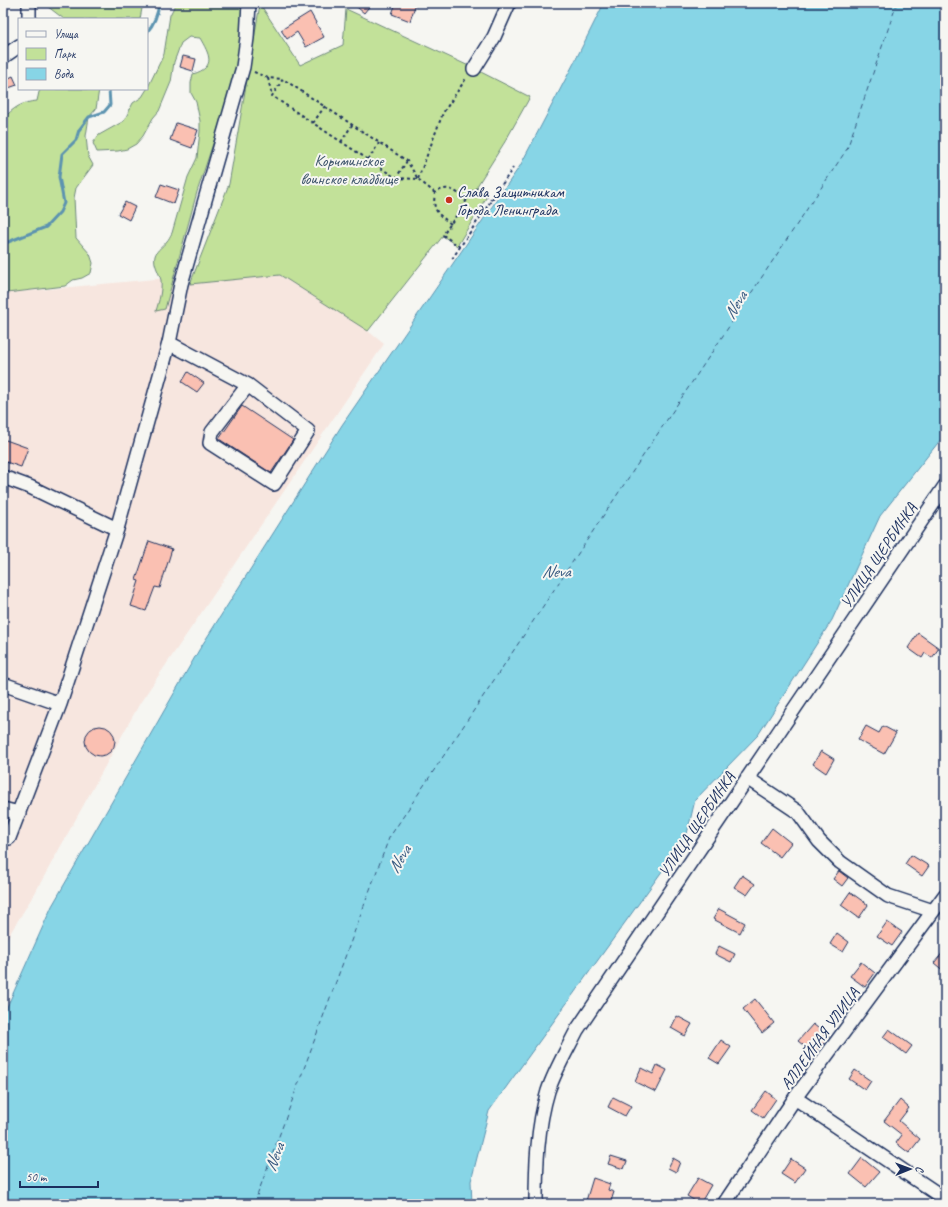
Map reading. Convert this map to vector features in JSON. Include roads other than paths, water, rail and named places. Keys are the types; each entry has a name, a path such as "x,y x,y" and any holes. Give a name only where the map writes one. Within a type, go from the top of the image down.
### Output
{"street":[{"path":"29,3 29,18"},
{"path":"9,838 60,704 117,529 169,343 181,284 243,67 247,38 249,3"},
{"path":"474,68 494,37 509,3"},
{"path":"3,56 18,47"},
{"path":"169,343 248,385 308,431 274,484 210,443 212,432 248,385"},
{"path":"3,477 30,487 117,529"},
{"name":"УЛИЦА ЩЕРБИНКА","path":"536,1204 538,1153 542,1121 548,1091 561,1060 582,1024 945,486"},
{"path":"3,684 60,704"},
{"path":"747,778 798,812 819,842 840,862 888,896 933,911"},
{"path":"3,809 19,813"},
{"name":"АЛЛЕЙНАЯ УЛИЦА","path":"724,1204 796,1098 945,894"},
{"path":"796,1098 945,1199"}],"water":[{"name":"Neva","path":"604,3 945,3 945,434 880,516 832,620 758,735 695,800 686,838 489,1111 471,1181 472,1204 3,1204 3,1016 52,906 199,650 342,425 520,166"}],"waterway":[{"path":"148,31 152,26 158,11 159,3"},
{"path":"3,244 46,227 60,212 64,203 59,177 62,154 76,140 79,130 89,117 104,112 110,105 109,90"}],"place":[{"name":"Слава Защитникам Города Ленинграда","path":"449,200"}],"park label":[{"name":"Корчминское воинское кладбище","path":"349,169"}]}
